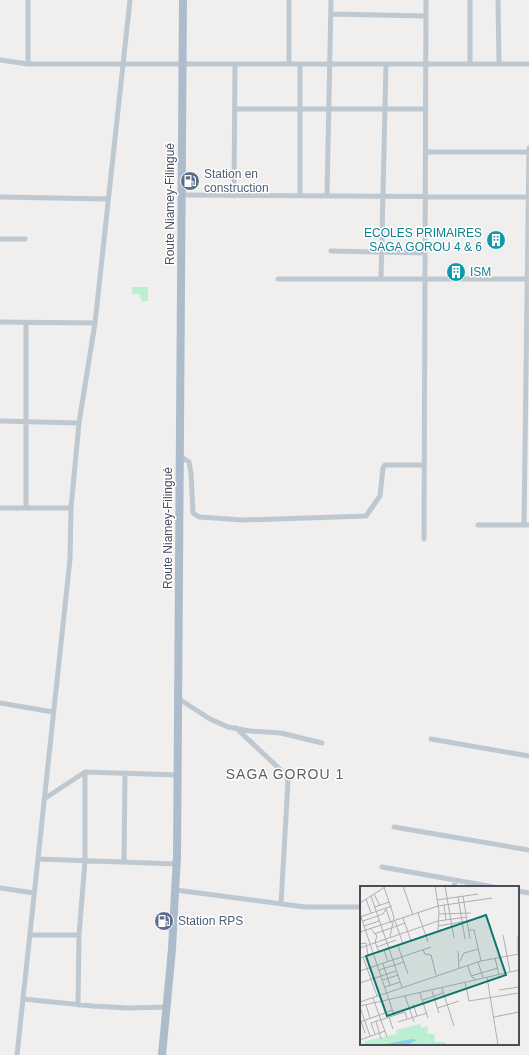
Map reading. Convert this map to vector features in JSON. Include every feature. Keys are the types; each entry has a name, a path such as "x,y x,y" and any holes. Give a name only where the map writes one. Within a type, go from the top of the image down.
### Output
{"main road":[{"name":"Route Niamey-Filingué","path":"162,1055 177,864 183,0"}],"street":[{"path":"28,0 28,64"},
{"path":"17,1055 70,559 71,508 79,423 95,323 130,0"},
{"path":"289,0 289,64"},
{"path":"328,196 331,0"},
{"path":"424,539 426,0"},
{"path":"470,0 470,64"},
{"path":"498,0 498,64"},
{"path":"331,14 426,16"},
{"path":"0,60 28,64 529,64"},
{"path":"234,196 235,64"},
{"path":"300,64 300,196"},
{"path":"381,279 386,64"},
{"path":"234,109 426,109"},
{"path":"478,526 526,525 529,148"},
{"path":"426,152 529,152"},
{"path":"182,195 529,197"},
{"path":"0,197 108,199"},
{"path":"0,239 25,239"},
{"path":"331,251 425,253"},
{"path":"278,279 527,279"},
{"path":"0,322 95,323"},
{"path":"26,323 26,508"},
{"path":"0,421 79,423"},
{"path":"180,456 189,462 193,514 200,517 244,520 366,516 380,496 383,468 385,465 424,465"},
{"path":"0,508 71,508"},
{"path":"179,699 210,719 236,728 250,731 281,733 322,743"},
{"path":"0,704 53,712"},
{"path":"236,728 285,774 288,781 281,904"},
{"path":"431,740 529,756"},
{"path":"44,799 85,772 178,775"},
{"path":"78,1005 79,936 85,861 85,772"},
{"path":"124,862 126,773"},
{"path":"394,827 529,850"},
{"path":"38,859 177,864"},
{"path":"382,867 488,886"},
{"path":"454,886 455,880"},
{"path":"0,888 34,893"},
{"path":"176,890 305,907 360,906"},
{"path":"519,891 529,893"},
{"path":"30,935 79,936"},
{"path":"23,999 78,1005 128,1008 166,1007"}],"green space":[{"path":"132,287 148,287 148,301 142,301 139,294 132,294"}],"place":[{"name":"Station en construction","path":"190,181"},
{"name":"ECOLES PRIMAIRES SAGA GOROU 4 & 6","path":"496,240"},
{"name":"ISM","path":"456,272"},
{"name":"Station RPS","path":"164,921"}],"district":[{"name":"SAGA GOROU 1","path":"285,774"}]}
